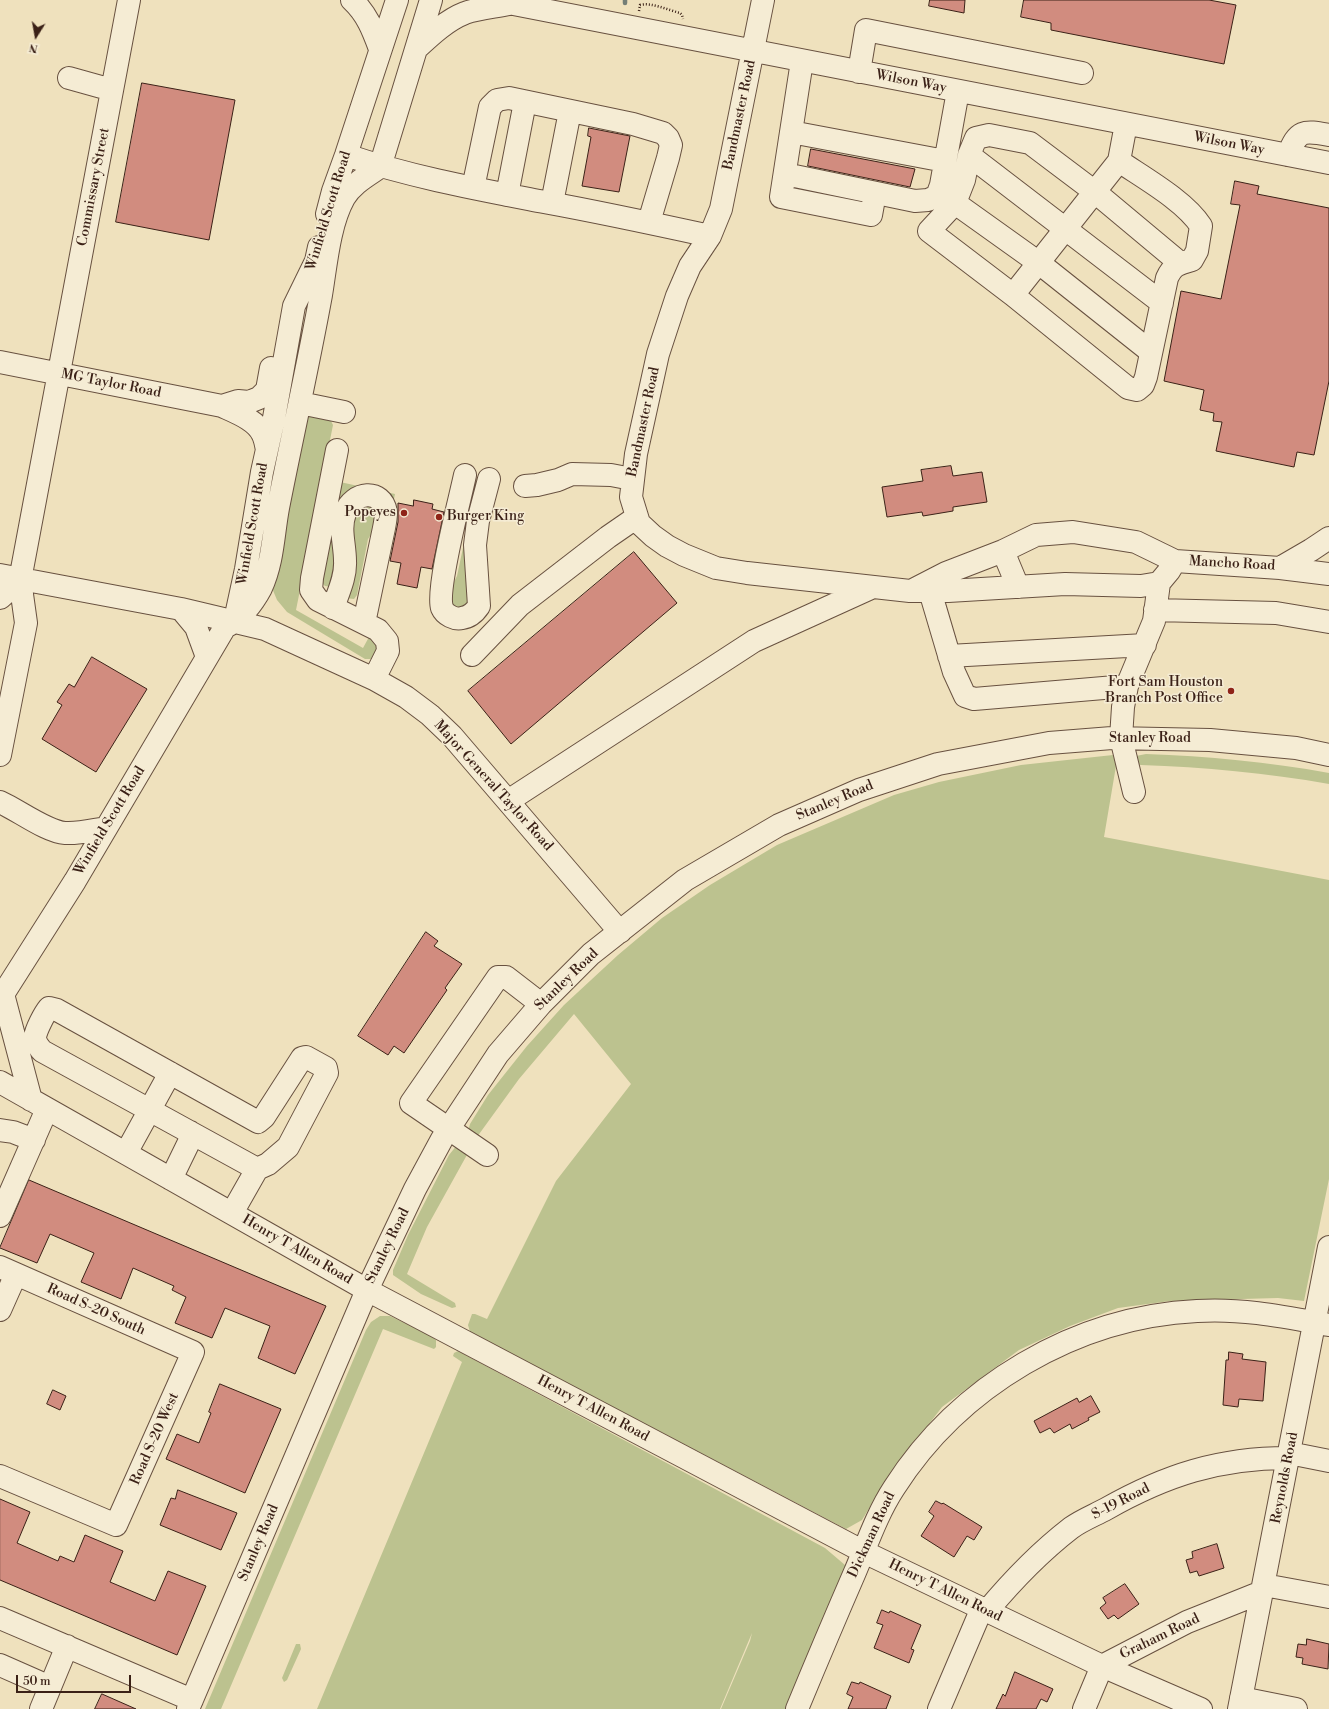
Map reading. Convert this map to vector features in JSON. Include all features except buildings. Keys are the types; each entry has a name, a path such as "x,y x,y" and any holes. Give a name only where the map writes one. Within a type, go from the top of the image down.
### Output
{"street":[{"name":"Commissary Street","path":"0,755 26,623 10,578 59,374 129,0"},
{"path":"352,0 362,10 372,27 380,49"},
{"name":"Winfield Scott Road","path":"2,996 75,881 225,627 234,623 246,569 294,306 316,262 333,191 397,0"},
{"path":"234,623 253,601 261,587 271,560 278,509 335,222 344,198 354,184 380,167 431,0"},
{"name":"Bandmaster Road","path":"763,0 721,209 710,236 690,266 677,296 658,354 632,479 631,497 639,523 666,546 716,568 873,587 920,591 1065,584 1141,586 1159,583"},
{"path":"417,48 437,30 465,13 503,1"},
{"name":"Wilson Way","path":"503,1 753,52 1329,163"},
{"path":"859,72 866,30 1082,73"},
{"path":"802,61 782,197 871,215 875,193 915,201 928,200 936,196 940,185 958,91"},
{"path":"69,78 112,90"},
{"path":"473,188 490,107 497,100 509,98 633,124 662,133 668,138 671,145 649,222"},
{"path":"507,195 525,102"},
{"path":"552,203 570,111"},
{"path":"1013,295 1119,161 1126,124"},
{"path":"791,132 945,161"},
{"path":"1288,155 1295,139 1301,133 1311,132 1329,135"},
{"path":"1119,161 1179,203 1195,216 1201,226 1196,251 1192,260 1180,263 1172,268 1167,278 1144,385 1137,390 1128,388 1013,295 930,232 955,203 964,180 969,155 976,138 989,135 1030,143 1095,192 1180,263"},
{"path":"346,155 380,167 424,179 649,222 710,236"},
{"path":"969,155 1162,303"},
{"path":"955,203 1039,263 1151,352"},
{"path":"222,406 238,401 249,402 259,398 267,390 274,349 281,326 294,306"},
{"name":"MG Taylor Road","path":"0,362 222,406"},
{"path":"300,403 344,412"},
{"path":"222,406 240,415 258,427 263,434 267,450"},
{"path":"337,450 312,578 311,590 318,600 378,630 387,641 388,651 374,679"},
{"path":"525,486 544,484 572,474 611,475 632,479"},
{"path":"465,475 441,586 442,607 448,615 459,619 468,617 475,612 479,606 475,545 478,521 489,479"},
{"path":"333,608 345,572 342,533 345,513 354,499 362,495 372,496 378,499 386,513 364,623"},
{"path":"472,655 520,605 608,537 637,517"},
{"path":"1127,686 974,699 965,696 920,591 946,573 1003,551 1036,535 1073,532 1136,542 1175,561 1159,583 1154,621 1127,686 1123,707 1121,738 1134,792"},
{"name":"Mancho Road","path":"1175,561 1280,568 1329,538"},
{"path":"1003,551 1018,587"},
{"path":"1280,568 1329,574"},
{"path":"0,598 10,578"},
{"name":"Major General Taylor Road","path":"10,578 181,609 264,629 374,679 406,698 430,716 452,736 620,932"},
{"path":"508,801 754,641 873,587"},
{"path":"181,609 196,627 207,657"},
{"path":"1155,610 1276,613 1329,622"},
{"path":"949,656 1145,645"},
{"name":"Stanley Road","path":"190,1704 367,1290 415,1189 442,1139 498,1054 541,1004 591,954 685,880 779,825 859,790 938,764 1050,742 1121,738 1210,740 1296,748 1329,755"},
{"path":"0,802 49,828 64,833 80,833 106,828"},
{"path":"487,1155 411,1103 498,977 506,977 541,1004"},
{"path":"0,1216 34,1140 39,1104 2,996"},
{"path":"232,1213 257,1169 268,1164 288,1147 327,1072 326,1068 306,1057 302,1058 264,1117 258,1122 57,1010 49,1008 45,1013 35,1037 36,1043 42,1052 257,1169"},
{"path":"126,1153 170,1073"},
{"name":"Henry T Allen Road","path":"0,1082 367,1290 864,1552 1102,1666 1201,1709"},
{"path":"0,1130 14,1132 34,1140"},
{"path":"171,1179 190,1142 190,1132"},
{"name":"Reynolds Road","path":"1240,1704 1289,1456 1322,1324 1329,1248"},
{"path":"0,1310 8,1270"},
{"name":"Road S-20 South","path":"8,1270 193,1352"},
{"name":"Dickman Road","path":"797,1709 873,1529 894,1489 918,1456 945,1425 976,1397 1009,1373 1043,1353 1080,1336 1118,1324 1170,1314 1196,1311 1236,1311 1276,1315 1322,1324"},
{"name":"Road S-20 West","path":"0,1476 116,1525 193,1352"},
{"name":"S-19 Road","path":"939,1709 984,1610 1032,1562 1072,1528 1131,1495 1192,1470 1235,1462 1289,1456 1329,1461"},
{"path":"1263,1588 1329,1597"},
{"name":"Graham Road","path":"1102,1666 1187,1622 1263,1588"},
{"path":"0,1618 67,1646 190,1704"},
{"path":"41,1709 67,1646"},
{"path":"0,1665 50,1687"},
{"path":"1084,1709 1102,1666"},
{"path":"1240,1704 1296,1709"}],"path":[{"path":"638,13 640,5 642,4 656,6 680,13 684,23"}],"green space":[{"path":"311,414 330,419 333,425 296,610 363,648 369,637 379,645 371,659 365,659 287,612 277,600 272,588 304,418"},
{"path":"340,482 395,494 391,514 370,490 339,548 332,587 325,586 322,583"},
{"path":"475,491 472,608 452,610 447,595 457,576"},
{"path":"355,503 377,507 376,527 368,539 357,595 354,599 345,598"},
{"path":"1146,754 1238,760 1306,769 1329,773 1329,784 1235,771 1136,764 1136,756"},
{"path":"1113,755 1116,766 1104,837 1329,880 1329,1179 1304,1301 1278,1298 1170,1301 1118,1308 1070,1326 1019,1350 942,1407 887,1479 862,1520 846,1529 470,1332 468,1325 472,1314 487,1319 556,1181 631,1084 574,1014 519,1079 477,1137 468,1131 470,1124 488,1095 527,1046 564,1005 618,955 662,918 710,885 777,845 894,795 939,782 1021,765"},
{"path":"457,1145 468,1153 427,1227 407,1274 455,1303 456,1307 452,1308 421,1294 393,1275 393,1270 408,1235 449,1155"},
{"path":"380,1316 390,1316 431,1336 436,1340 436,1347 434,1349 383,1329 221,1709 205,1709 366,1330 371,1322"},
{"path":"458,1351 825,1548 845,1565 845,1573 786,1709 721,1709 752,1633 720,1709 317,1709 462,1362 453,1356 454,1353"},
{"path":"296,1644 300,1644 301,1649 287,1680 284,1682 282,1678"}],"place":[{"name":"Popeyes","path":"404,513"},
{"name":"Burger King","path":"439,517"},
{"name":"Fort Sam Houston Branch Post Office","path":"1231,691"}]}
